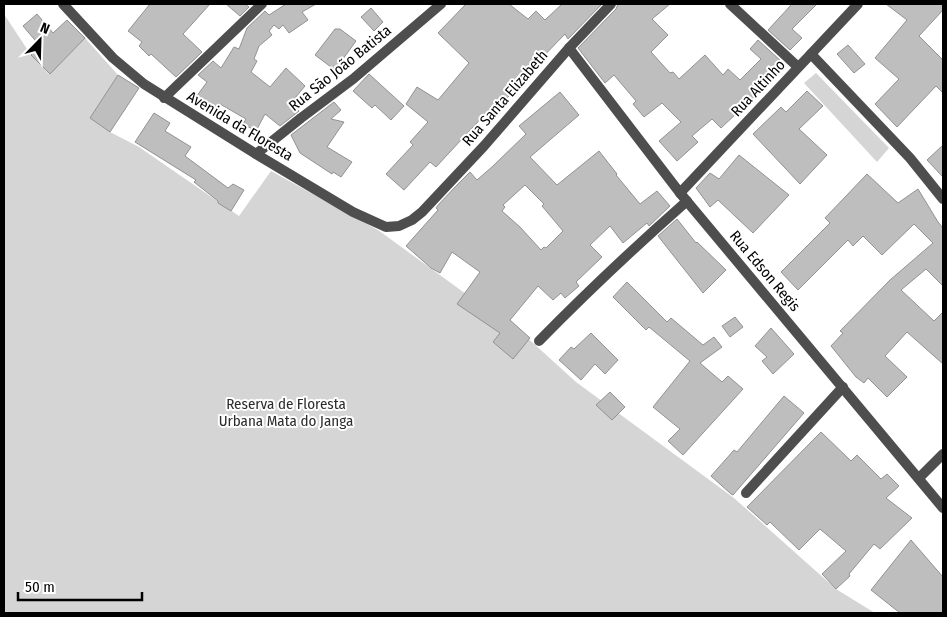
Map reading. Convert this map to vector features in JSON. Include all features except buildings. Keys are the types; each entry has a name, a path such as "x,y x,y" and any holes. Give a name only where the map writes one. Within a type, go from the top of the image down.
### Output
{"street":[{"name":"Avenida da Floresta","path":"63,4 113,58 144,84 256,154 375,223 386,227 399,226 412,220 422,212"},
{"path":"164,98 262,4"},
{"name":"Rua São João Batista","path":"256,154 353,79 441,4"},
{"name":"Rua Santa Elizabeth","path":"422,212 484,146 610,4"},
{"path":"730,4 798,67"},
{"name":"Rua Altinho","path":"680,193 858,4"},
{"name":"Rua Edson Regis","path":"569,48 680,193 943,508"},
{"path":"812,54 910,158 943,199"},
{"path":"539,341 616,265 687,201"},
{"path":"746,493 844,388"},
{"path":"918,478 943,454"}],"green space":[{"name":"Reserva de Floresta Urbana Mata do Janga","path":"4,14 31,55 49,74 85,38 118,75 90,118 110,132 139,147 239,216 271,171 378,230 532,342 576,382 734,498 836,589 875,613 4,613"},
{"path":"816,73 889,148 877,162 804,83"}]}
